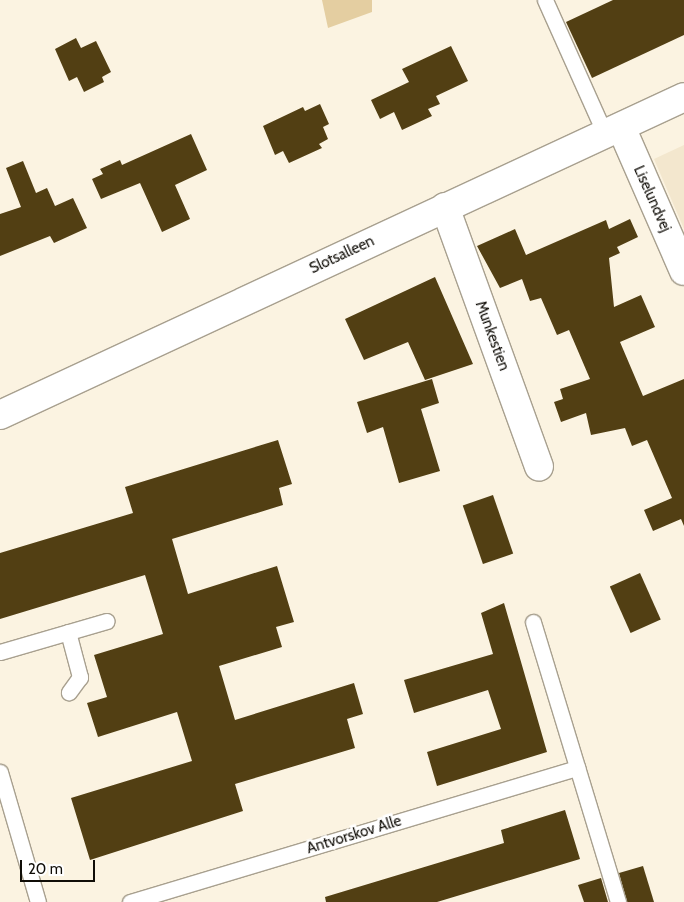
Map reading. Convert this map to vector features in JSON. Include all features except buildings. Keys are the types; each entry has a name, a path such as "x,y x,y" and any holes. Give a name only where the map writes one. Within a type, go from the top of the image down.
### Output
{"street":[{"name":"Slotsalleen","path":"0,416 684,97"},
{"name":"Liselundvej","path":"613,131 684,271"},
{"name":"Munkestien","path":"445,207 539,466"}],"lane":[{"path":"545,0 613,131"},
{"path":"0,652 107,620"},
{"path":"533,622 618,902"},
{"path":"68,632 80,677 69,692"},
{"name":"Antvorskov Alle","path":"130,902 578,768"},
{"path":"0,772 38,902"}],"shaded area":[{"path":"322,0 372,0 372,12 328,28"},
{"path":"684,145 684,229 654,159"}]}
